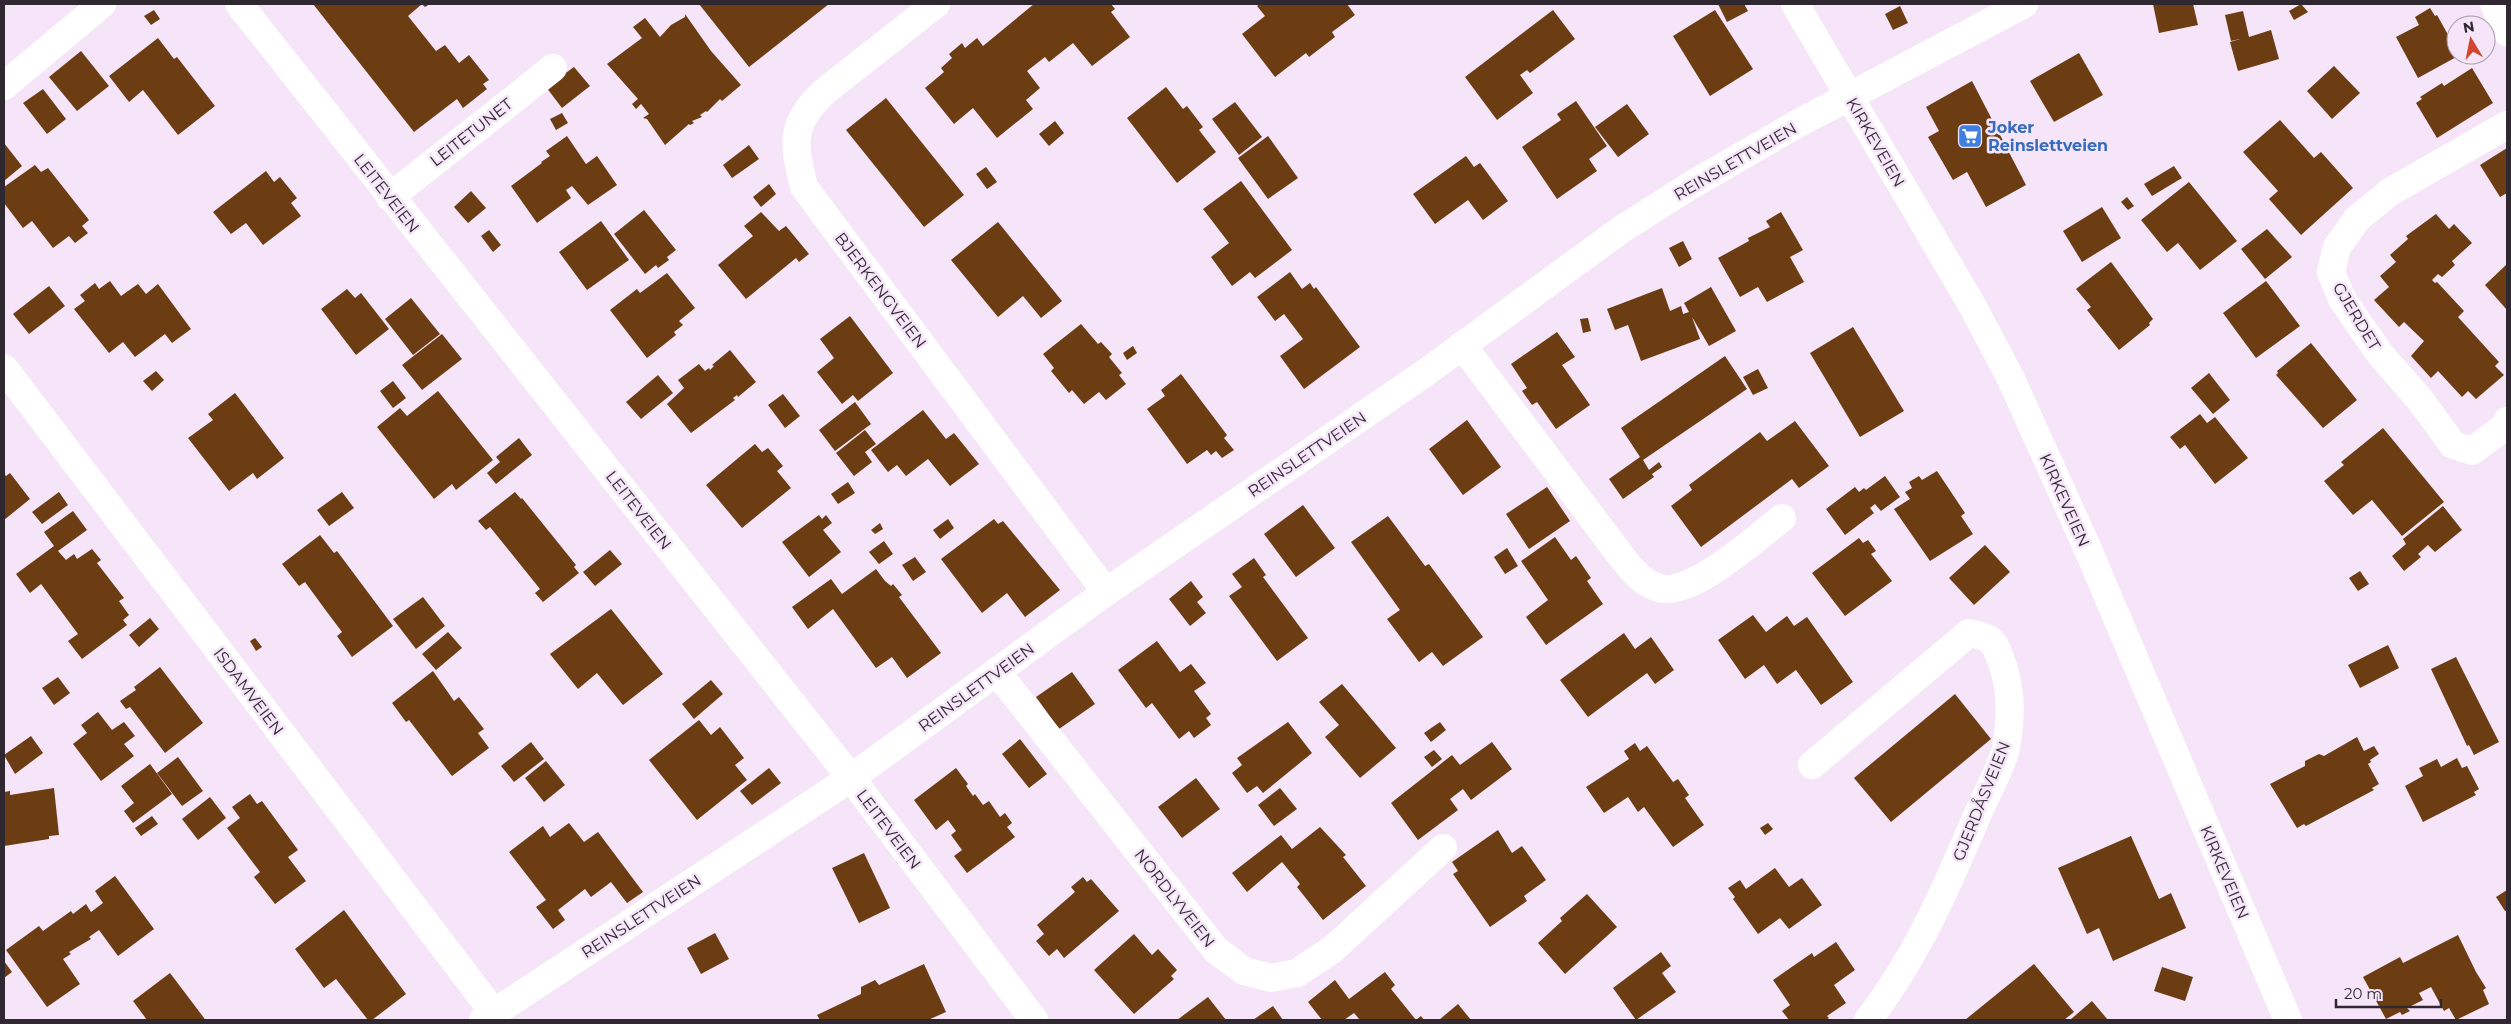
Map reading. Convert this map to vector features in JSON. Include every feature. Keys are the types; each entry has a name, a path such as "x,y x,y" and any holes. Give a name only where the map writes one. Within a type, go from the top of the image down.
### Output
{"street":[{"path":"4,86 102,4"},
{"name":"LEITEVEIEN","path":"239,4 851,778 1034,1020"},
{"name":"BJERKENGVEIEN","path":"936,4 824,91 808,107 799,123 796,144 804,186 1106,592"},
{"name":"KIRKEVEIEN","path":"1795,4 1972,305 2011,379 2086,545 2288,1020"},
{"name":"REINSLETTVEIEN","path":"489,1016 851,778 1106,592 1462,345 1622,228 1693,184 1849,96 2024,4"},
{"path":"2494,4 2507,32"},
{"name":"LEITETUNET","path":"390,197 553,68"},
{"name":"GJERDET","path":"2507,125 2390,192 2358,219 2337,247 2331,272 2342,299 2380,354 2421,402 2453,445 2472,451 2503,428 2507,421"},
{"path":"1462,345 1624,560 1641,579 1658,588 1682,587 1704,577 1782,518"},
{"name":"ISDAMVEIEN","path":"4,368 489,1016"},
{"name":"GJERDÅSVEIEN","path":"1812,765 1968,633 1985,636 1995,645 2010,687 2010,718 2005,750 1962,851 1915,951 1889,993 1868,1020"},
{"name":"NORDLYVEIEN","path":"996,672 1216,950 1244,971 1271,978 1297,972 1333,949 1443,848"}],"building":[{"path":"313,4 422,4 408,16 436,51 445,45 459,63 469,55 489,80 483,84 487,89 463,108 457,99 414,132"},
{"path":"699,4 829,4 749,67"},
{"path":"1034,4 1111,4 1115,9 1111,12 1130,37 1092,66 1073,43 1049,62 1045,57 1027,71 1040,88 1026,100 1033,109 997,138 973,108 954,124 925,88 944,72 941,68 952,58 949,54 962,43 965,48 977,38 983,46"},
{"path":"1260,4 1347,4 1355,15 1332,32 1335,37 1309,57 1306,53 1275,77 1242,34 1265,16 1257,6"},
{"path":"1718,4 1744,4 1748,11 1727,22"},
{"path":"2153,4 2193,4 2198,25 2159,33"},
{"path":"2301,4 2308,12 2294,20 2289,11"},
{"path":"1900,6 1908,23 1893,30 1885,14"},
{"path":"2430,8 2435,16 2437,15 2446,31 2446,63 2418,78 2396,37 2419,25 2415,17"},
{"path":"154,10 160,19 151,25 144,16"},
{"path":"1553,10 1575,39 1530,73 1527,70 1520,75 1533,93 1497,120 1465,77"},
{"path":"1715,10 1753,69 1710,96 1673,36"},
{"path":"2243,11 2249,37 2271,30 2279,59 2238,71 2230,42 2240,39 2231,41 2225,15"},
{"path":"685,14 711,51 741,85 722,101 720,99 707,112 700,115 702,117 692,121 694,123 689,124 665,145 647,119 643,118 649,114 641,104 636,109 632,104 638,99 607,64 642,38 633,27 645,18 660,37 671,25 685,17"},
{"path":"158,38 174,59 177,57 215,106 178,135 143,90 129,102 109,76"},
{"path":"81,51 109,86 77,111 49,77"},
{"path":"2079,53 2103,95 2054,122 2030,81"},
{"path":"2334,66 2360,93 2332,119 2307,91"},
{"path":"574,67 590,86 562,108 546,87"},
{"path":"2472,68 2493,103 2437,138 2416,103 2422,99 2420,97 2442,83 2444,86"},
{"path":"1972,81 2026,185 1986,207 1967,172 1953,180 1928,137 1939,131 1926,107"},
{"path":"1166,87 1183,109 1187,106 1203,127 1199,130 1216,152 1177,183 1127,118"},
{"path":"43,89 66,119 47,134 23,103"},
{"path":"886,98 964,195 924,227 846,130"},
{"path":"1576,101 1607,146 1589,159 1597,171 1557,199 1522,147 1561,120 1557,114"},
{"path":"1235,102 1262,137 1239,155 1212,119"},
{"path":"1627,104 1649,134 1618,157 1595,127"},
{"path":"562,113 568,123 556,130 550,119"},
{"path":"2280,120 2314,158 2321,152 2353,188 2301,235 2269,199 2278,191 2243,152"},
{"path":"1055,121 1064,133 1049,146 1039,134"},
{"path":"567,136 586,164 597,156 617,185 588,205 572,186 566,190 571,198 537,223 511,186 550,156 546,151"},
{"path":"1268,136 1298,178 1268,199 1238,158"},
{"path":"4,143 22,166 4,181"},
{"path":"749,145 759,159 732,178 723,165"},
{"path":"2507,148 2507,193 2500,197 2480,165"},
{"path":"1466,156 1474,167 1480,163 1508,201 1483,220 1468,200 1435,224 1413,194"},
{"path":"35,165 41,172 48,168 89,220 82,226 88,233 75,243 69,236 53,248 32,221 23,228 4,203 4,187"},
{"path":"2174,166 2182,178 2152,196 2144,184"},
{"path":"986,167 997,182 987,189 976,174"},
{"path":"266,171 274,182 280,177 297,198 291,203 301,216 263,245 246,223 231,234 213,212"},
{"path":"1241,181 1292,250 1255,278 1250,272 1232,286 1211,257 1229,243 1203,209"},
{"path":"2189,182 2237,241 2200,270 2178,243 2167,252 2141,220"},
{"path":"769,184 776,194 761,207 753,197"},
{"path":"471,191 486,208 468,223 454,207"},
{"path":"2127,197 2134,206 2128,210 2121,202"},
{"path":"2102,207 2121,238 2082,262 2063,231"},
{"path":"644,210 676,250 667,257 669,260 658,268 656,265 645,274 614,234"},
{"path":"761,212 779,231 786,226 809,254 799,262 796,258 746,299 718,265 753,236 744,226"},
{"path":"1781,212 1803,250 1790,257 1804,282 1767,302 1758,287 1740,297 1718,258 1749,241 1748,238 1770,227 1766,221"},
{"path":"2436,214 2449,229 2454,224 2472,243 2452,261 2455,265 2442,277 2438,274 2432,280 2435,283 2437,282 2464,311 2458,317 2499,362 2495,366 2504,375 2476,399 2468,391 2462,397 2438,371 2431,378 2411,356 2424,341 2404,322 2399,327 2374,300 2389,287 2380,276 2396,262 2390,255 2408,239 2406,236"},
{"path":"601,221 629,260 587,290 559,252"},
{"path":"998,222 1062,301 1041,318 1023,296 998,317 951,260"},
{"path":"2267,229 2292,257 2265,279 2241,249"},
{"path":"489,230 501,245 493,252 481,236"},
{"path":"1683,241 1692,259 1679,267 1669,248"},
{"path":"2111,262 2153,319 2149,323 2150,325 2119,350 2087,310 2091,307 2076,289"},
{"path":"2507,264 2507,310 2485,285"},
{"path":"1290,272 1302,289 1310,283 1314,289 1316,287 1360,347 1304,389 1280,356 1303,339 1284,314 1275,321 1257,297"},
{"path":"667,273 695,308 679,321 683,325 674,332 676,335 647,358 610,310 637,289 640,293"},
{"path":"110,281 121,296 138,284 146,294 158,284 191,329 172,343 165,334 135,357 123,342 109,353 74,309 85,301 80,295 95,283 99,289"},
{"path":"2266,281 2300,326 2256,358 2223,313"},
{"path":"49,286 65,306 29,334 13,314"},
{"path":"1711,287 1736,331 1709,346 1692,317 1700,339 1641,361 1628,325 1615,330 1607,309 1662,288 1670,311 1681,306 1683,314 1689,312 1684,303"},
{"path":"347,289 355,298 361,293 389,329 356,355 321,309"},
{"path":"411,298 440,334 413,355 385,319"},
{"path":"850,316 893,373 858,401 853,395 842,404 817,372 834,358 820,339"},
{"path":"1588,318 1591,331 1583,333 1580,319"},
{"path":"1081,324 1098,344 1101,342 1112,354 1109,357 1122,373 1119,375 1126,384 1106,400 1099,392 1084,404 1072,390 1069,393 1051,371 1054,368 1043,354"},
{"path":"1853,327 1904,411 1860,437 1810,353"},
{"path":"1557,332 1575,357 1562,365 1590,405 1556,429 1537,402 1532,405 1522,391 1527,388 1511,364"},
{"path":"442,334 462,359 422,390 402,365"},
{"path":"2311,343 2357,400 2323,428 2276,375 2277,371"},
{"path":"1133,346 1137,353 1127,360 1123,353"},
{"path":"730,350 756,382 738,397 737,395 733,398 735,400 691,433 667,404 684,388 678,380 699,364 705,371 709,368 710,370 714,366 712,365"},
{"path":"1725,356 1747,389 1643,460 1649,470 1659,462 1662,467 1652,474 1654,477 1623,499 1609,479 1640,457 1621,428"},
{"path":"1758,369 1768,388 1753,395 1743,377"},
{"path":"156,371 164,380 152,391 143,381"},
{"path":"2209,373 2230,400 2213,414 2191,388"},
{"path":"1181,374 1227,435 1224,438 1234,450 1222,458 1216,451 1211,455 1207,450 1187,464 1147,409 1165,396 1161,390"},
{"path":"658,375 673,393 641,419 626,402"},
{"path":"393,381 406,398 393,408 380,391"},
{"path":"438,391 493,460 456,490 452,484 434,499 377,427 400,408 407,416"},
{"path":"235,393 284,458 257,479 253,473 229,491 188,438 213,420 208,414"},
{"path":"783,394 800,416 785,428 768,405"},
{"path":"855,402 871,424 835,451 819,430"},
{"path":"923,410 946,439 954,433 979,464 950,486 928,459 906,476 897,465 888,472 871,450"},
{"path":"2200,414 2207,423 2215,417 2248,458 2215,484 2185,445 2180,449 2170,437"},
{"path":"1467,420 1501,467 1463,495 1429,449"},
{"path":"1795,421 1829,466 1799,488 1792,479 1701,547 1671,506 1692,490 1689,485 1760,432 1767,441"},
{"path":"2383,428 2444,502 2402,536 2372,500 2353,515 2324,481 2344,465 2341,462"},
{"path":"865,430 876,444 865,452 872,462 854,476 836,453"},
{"path":"519,438 532,455 496,484 487,473 500,462 496,457"},
{"path":"755,444 762,452 768,448 783,466 777,471 791,488 742,528 706,485"},
{"path":"1937,471 1965,513 1961,516 1973,534 1930,561 1894,509 1910,499 1905,492 1912,488 1909,482 1919,476 1922,480"},
{"path":"10,473 30,499 4,520 4,474 6,476"},
{"path":"1885,476 1900,497 1881,511 1875,504 1870,508 1874,513 1845,535 1826,509 1855,487 1859,492 1864,488 1866,490"},
{"path":"848,482 855,493 838,504 831,494"},
{"path":"1547,487 1570,521 1529,549 1506,514"},
{"path":"59,492 68,505 42,524 32,512"},
{"path":"342,492 354,508 329,526 317,510"},
{"path":"515,492 522,498 576,565 574,567 579,573 543,602 535,593 540,589 490,527 486,530 478,521"},
{"path":"1303,505 1335,548 1296,577 1264,534"},
{"path":"2443,506 2462,530 2435,552 2428,545 2418,554 2421,557 2404,571 2392,556 2406,544 2403,539"},
{"path":"73,511 87,530 58,551 66,560 74,554 77,559 92,549 101,560 97,563 124,598 119,601 129,615 123,620 127,625 82,659 68,641 78,634 41,584 30,593 16,574 54,546 44,532"},
{"path":"819,515 822,519 826,515 832,523 823,530 841,552 809,577 782,542"},
{"path":"1388,516 1425,566 1429,564 1483,637 1443,666 1432,652 1419,662 1387,619 1400,610 1351,542"},
{"path":"948,519 954,528 940,539 933,530"},
{"path":"994,519 998,524 1003,521 1060,590 1025,617 1007,593 982,613 941,559"},
{"path":"880,523 883,529 875,534 871,530"},
{"path":"320,535 334,553 337,551 393,626 352,657 337,636 342,632 305,582 299,586 282,564"},
{"path":"1555,537 1571,560 1576,556 1591,578 1587,581 1603,604 1546,645 1526,617 1548,600 1521,561"},
{"path":"1859,538 1863,543 1868,540 1876,551 1871,554 1892,581 1845,616 1812,573"},
{"path":"884,541 893,554 879,564 869,552"},
{"path":"1985,545 2010,572 1974,605 1949,578"},
{"path":"1507,548 1518,566 1505,574 1494,557"},
{"path":"610,550 622,564 595,586 583,572"},
{"path":"915,557 926,572 913,581 902,565"},
{"path":"1254,558 1266,575 1263,577 1308,638 1277,661 1229,596 1242,587 1232,574"},
{"path":"876,569 885,581 891,586 893,584 902,595 899,597 941,653 907,678 892,657 876,668 833,609 808,629 792,607 831,579 842,594"},
{"path":"2360,571 2369,584 2358,591 2349,578"},
{"path":"1191,581 1203,597 1197,602 1206,613 1190,626 1169,599"},
{"path":"423,597 445,626 416,649 393,619"},
{"path":"611,609 663,674 623,705 597,673 578,689 550,654"},
{"path":"1753,615 1766,632 1787,616 1794,626 1807,617 1853,682 1821,705 1796,670 1777,684 1764,665 1745,679 1718,640"},
{"path":"150,618 159,629 139,647 129,635"},
{"path":"448,632 462,648 436,670 422,654"},
{"path":"1624,633 1635,649 1651,637 1674,670 1655,684 1647,673 1588,717 1560,680"},
{"path":"255,638 262,647 256,651 250,641"},
{"path":"1157,641 1180,672 1191,664 1206,683 1194,691 1211,714 1206,718 1211,725 1194,738 1189,731 1179,739 1152,703 1146,708 1118,670"},
{"path":"2388,645 2399,668 2360,688 2348,665"},
{"path":"2456,657 2499,742 2474,755 2469,745 2467,746 2431,669"},
{"path":"160,667 203,723 165,753 130,707 126,709 120,701 136,690 134,687"},
{"path":"433,671 454,701 459,697 484,729 478,733 489,748 452,776 409,720 406,722 392,703"},
{"path":"1072,672 1095,704 1059,729 1036,697"},
{"path":"58,677 70,693 54,705 42,688"},
{"path":"711,680 723,694 694,719 682,704"},
{"path":"1342,684 1396,748 1360,778 1325,737 1339,725 1319,702"},
{"path":"1955,694 1991,739 1891,822 1854,778"},
{"path":"98,712 112,730 124,722 135,736 124,744 134,756 101,781 73,744 87,733 81,725"},
{"path":"699,720 711,735 720,727 744,758 735,765 747,780 697,820 649,760"},
{"path":"1288,722 1312,753 1263,793 1257,786 1247,793 1232,773 1242,765 1237,758"},
{"path":"1440,722 1446,730 1431,742 1424,733"},
{"path":"31,736 43,753 15,774 4,755"},
{"path":"2357,737 2364,751 2374,746 2379,754 2370,760 2371,762 2368,764 2379,784 2372,788 2374,790 2306,826 2304,824 2297,828 2270,784 2305,766 2305,761 2319,754 2324,756"},
{"path":"1020,739 1047,774 1029,788 1002,754"},
{"path":"531,742 544,759 514,782 501,766"},
{"path":"1492,742 1512,769 1471,800 1463,789 1450,799 1458,810 1418,840 1391,803 1452,755 1460,765"},
{"path":"1635,743 1640,751 1647,746 1673,782 1678,779 1689,795 1685,798 1704,825 1673,847 1644,807 1638,812 1628,797 1604,813 1586,787 1629,759 1624,751"},
{"path":"1434,750 1442,759 1432,767 1424,757"},
{"path":"178,757 203,791 182,806 157,773"},
{"path":"2457,758 2462,768 2467,766 2479,789 2474,792 2476,795 2423,822 2405,786 2423,776 2419,768 2437,759 2441,767"},
{"path":"546,761 565,785 544,802 525,778"},
{"path":"150,764 172,794 133,823 124,811 134,803 121,786"},
{"path":"769,768 781,783 752,805 740,791"},
{"path":"956,768 968,784 966,786 973,796 975,794 983,805 989,801 1000,817 1005,813 1012,823 1007,827 1015,837 967,873 954,856 962,850 951,835 956,831 948,820 936,830 914,800"},
{"path":"1196,778 1220,809 1182,838 1158,807"},
{"path":"54,788 59,835 49,836 49,839 4,846 4,792 10,791 10,795"},
{"path":"1280,788 1297,809 1274,826 1258,805"},
{"path":"250,794 257,804 262,801 298,850 288,857 306,881 275,904 254,877 260,872 227,828 240,818 232,807"},
{"path":"210,797 226,818 198,840 182,819"},
{"path":"152,816 158,824 141,836 135,828"},
{"path":"569,823 584,842 598,832 643,892 627,903 611,882 591,897 585,889 558,910 565,920 553,929 536,907 546,900 509,852 543,826 550,837"},
{"path":"1768,823 1773,829 1765,835 1760,828"},
{"path":"1320,827 1346,855 1343,857 1366,886 1323,920 1297,887 1300,884 1282,862 1247,892 1232,873 1281,835 1292,849"},
{"path":"1498,830 1512,853 1522,846 1546,880 1524,896 1527,901 1490,927 1453,874 1458,871 1452,862"},
{"path":"2131,836 2159,899 2171,893 2186,928 2113,961 2099,928 2087,934 2058,868"},
{"path":"864,853 890,908 859,923 832,868"},
{"path":"1775,868 1789,887 1802,878 1822,905 1789,929 1780,918 1758,934 1733,899 1735,897 1728,888 1740,880 1746,889"},
{"path":"115,876 154,929 118,956 99,930 89,937 91,939 69,952 71,954 63,959 80,984 47,1007 6,950 39,926 43,931 71,911 73,914 86,904 91,912 103,903 95,891"},
{"path":"1083,877 1087,882 1091,879 1119,911 1064,958 1057,949 1049,956 1036,941 1044,934 1037,925 1075,892 1071,887"},
{"path":"2507,890 2507,911 2505,911 2496,897"},
{"path":"1587,894 1617,927 1565,974 1538,943 1562,921 1560,918"},
{"path":"344,910 406,994 372,1020 368,1020 336,979 324,988 295,949"},
{"path":"715,933 729,959 701,974 687,948"},
{"path":"1134,934 1152,955 1158,949 1177,970 1171,976 1174,979 1134,1014 1094,970"},
{"path":"2458,935 2486,988 2483,990 2489,1004 2456,1020 2449,1008 2444,1011 2431,987 2419,993 2423,1000 2407,1008 2410,1011 2402,1015 2400,1012 2386,1019 2363,977 2400,957 2403,963"},
{"path":"1836,942 1855,970 1834,985 1846,1003 1827,1016 1829,1018 1826,1020 1789,1020 1782,1011 1790,1005 1773,980 1812,953 1814,957"},
{"path":"1661,952 1671,966 1662,973 1676,992 1636,1020 1613,988"},
{"path":"4,961 12,972 4,978"},
{"path":"924,964 946,1012 928,1020 820,1020 817,1015 861,994 861,987 875,980 879,985"},
{"path":"2034,964 2074,1012 2064,1020 1965,1020"},
{"path":"2162,967 2193,977 2185,1001 2154,991"},
{"path":"1385,972 1395,985 1391,989 1416,1020 1360,1020 1354,1013 1344,1020 1322,1020 1308,1002 1335,980 1349,999"},
{"path":"170,973 205,1020 147,1020 133,1001"},
{"path":"1208,997 1226,1020 1177,1020"},
{"path":"2092,1001 2108,1020 2070,1020"},
{"path":"1458,1004 1471,1020 1439,1020"},
{"path":"1273,1006 1283,1020 1253,1020"},
{"path":"1421,1016 1424,1020 1416,1020"}],"place":[{"name":"Joker Reinslettveien","path":"1970,136"}]}
